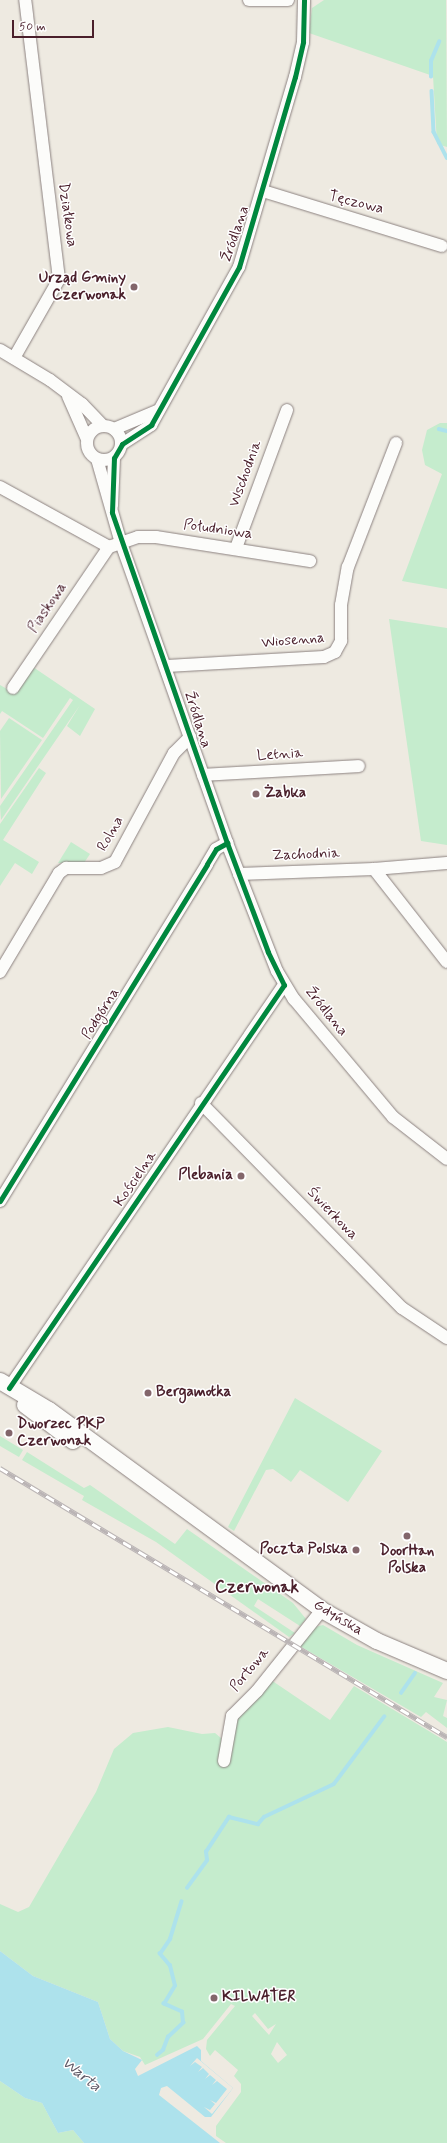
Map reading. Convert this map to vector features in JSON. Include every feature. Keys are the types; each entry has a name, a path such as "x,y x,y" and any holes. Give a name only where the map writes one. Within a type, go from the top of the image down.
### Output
{"main road":[{"name":"Gdyńska","path":"4,1384 49,1410 158,1489 179,1509 322,1610 377,1641 447,1671"}],"street":[{"name":"Działkowa","path":"14,358 59,279 25,0"},
{"path":"249,0 288,0"},
{"name":"Źródlana","path":"122,444 151,425 157,411 238,267 263,191 303,42 304,0"},
{"name":"Tęczowa","path":"263,191 442,246"},
{"path":"0,350 82,404 102,426 114,429 157,411"},
{"path":"68,396 87,439 89,451 97,459 114,458 122,444 114,429"},
{"name":"Wschodnia","path":"236,548 287,410"},
{"path":"87,439 93,430 102,426"},
{"name":"Wiosenna","path":"167,666 329,656 341,641 341,605 348,567 396,443"},
{"name":"Źródlana","path":"114,458 112,512 115,545 167,666 226,843 284,985 393,1117 447,1160"},
{"name":"Źródlana","path":"97,459 112,512"},
{"path":"0,487 115,545"},
{"name":"Południowa","path":"115,545 138,537 156,537 236,548 310,561"},
{"name":"Piaskowa","path":"13,688 115,545"},
{"name":"Rolna","path":"0,972 62,870 101,868 114,862 174,753 190,737"},
{"name":"Letnia","path":"203,775 359,766"},
{"name":"Podgórna","path":"0,1201 216,849 226,843"},
{"name":"Zachodnia","path":"239,874 374,869 447,863"},
{"path":"374,869 447,962"},
{"name":"Kościelna","path":"4,1384 284,985"},
{"name":"Świerkowa","path":"201,1103 402,1308 447,1338"},
{"name":"Portowa","path":"224,1761 232,1716 257,1691 322,1610"}],"green space":[{"path":"324,0 446,0 447,147 437,144 433,76 309,33 312,8"},
{"path":"440,423 447,423 447,589 402,581 442,474 425,465 422,450 427,430"},
{"path":"389,619 447,628 447,845 421,841"},
{"path":"33,667 95,709 80,736 67,726 80,705 1,820 0,806 73,700 70,698 43,738 2,711 0,714 0,685 14,693"},
{"path":"9,718 42,740 1,799 0,731"},
{"path":"39,768 46,773 3,840 39,862 32,874 15,863 0,886 0,824"},
{"path":"71,842 90,854 84,863 58,863"},
{"path":"295,1398 382,1451 348,1502 300,1470 291,1482 273,1469 266,1470 234,1531 228,1527"},
{"path":"0,1436 23,1450 19,1457 0,1446"},
{"path":"27,1452 84,1488 90,1485 175,1544 187,1529 293,1603 306,1619 300,1626 258,1599 254,1606 295,1633 289,1637 156,1542 82,1500 84,1496 22,1460"},
{"path":"323,1625 357,1645 443,1683 434,1697 447,1700 443,1716 447,1718 447,1728 426,1712 421,1717 298,1645 315,1627"},
{"path":"271,1680 330,1720 354,1686 447,1742 447,2143 226,2143 216,2136 216,2126 241,2092 241,2084 234,2076 238,2070 215,2050 210,2056 206,2049 207,2040 235,2006 231,2004 203,2039 145,2065 140,2057 123,2051 110,2039 98,2002 33,1976 0,1951 0,1904 18,1912 29,1907 96,1792 114,1749 133,1733 168,1727 202,1734 215,1733 221,1738 221,1750 238,1718","holes":["255,2013 268,2029 276,2024 269,2035 252,2016","277,2042 287,2055 278,2063 271,2054"]},
{"path":"0,2081 25,2098 42,2103 58,2133 73,2130 84,2143 0,2143"}],"water":[{"name":"Warta","path":"0,1951 33,1976 98,2002 110,2039 123,2051 142,2060 135,2069 138,2076 197,2046 201,2050 201,2061 233,2088 211,2117 205,2117 167,2086 161,2088 159,2095 220,2143 84,2143 73,2130 58,2133 42,2103 25,2098 0,2081"}],"pier":[{"path":"197,2058 233,2088 212,2114 204,2107 210,2110 215,2104 210,2100 216,2103 227,2089 217,2081 212,2085 216,2080 210,2075 205,2079 209,2074 203,2068 198,2072 202,2067 195,2062 190,2066"}],"waterway":[{"path":"431,77 431,61 439,42"},
{"path":"432,91 434,132 447,158"},
{"path":"439,429 447,431"},
{"path":"401,1693 415,1673"},
{"path":"187,1888 207,1860 206,1852 229,1817 258,1824 264,1817 334,1784 384,1717"},
{"path":"157,2055 163,2050 168,2037 183,2023 182,2012 164,2004 175,1986 170,1966 160,1954 170,1939 181,1902"}],"railway":[{"path":"0,1468 447,1737"}],"cycle path":[{"path":"9,1388 284,985 268,952 227,843 112,512 114,458 122,444 151,425 239,267 295,77 303,42 304,0"},
{"path":"0,1201 216,849 227,843"}],"place":[{"name":"Urząd Gminy Czerwonak","path":"134,287"},
{"name":"Żabka","path":"256,794"},
{"name":"Plebania","path":"241,1176"},
{"name":"Bergamotka","path":"148,1393"},
{"name":"Dworzec PKP Czerwonak","path":"9,1433"},
{"name":"DoorHan Polska","path":"407,1536"},
{"name":"Poczta Polska","path":"356,1550"},
{"name":"KILWATER","path":"214,1998"}],"district":[{"name":"Czerwonak","path":"257,1588"}]}
